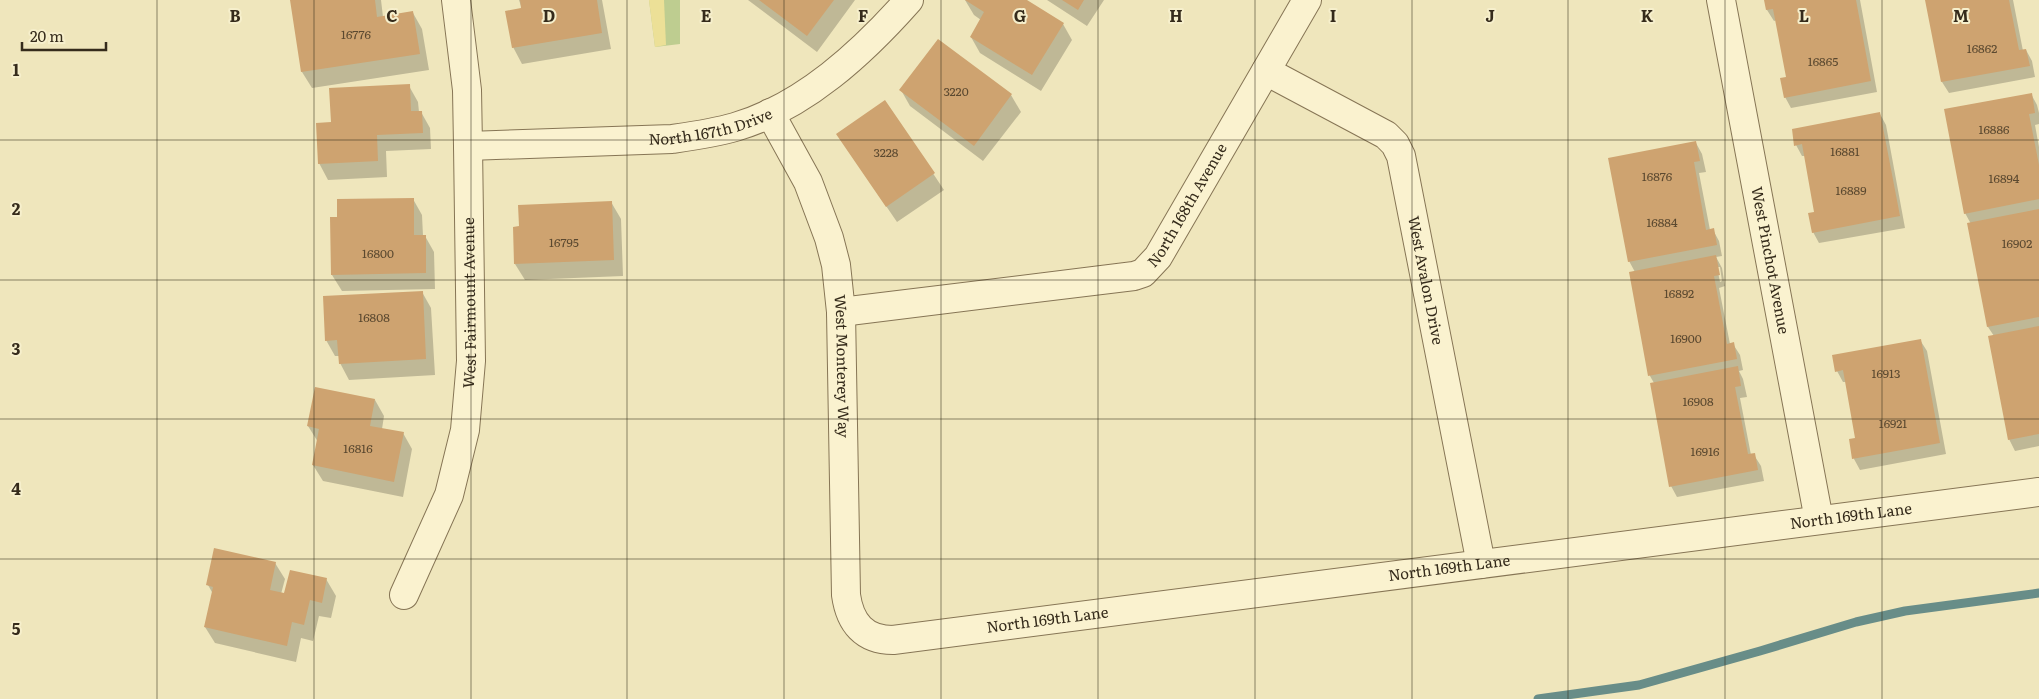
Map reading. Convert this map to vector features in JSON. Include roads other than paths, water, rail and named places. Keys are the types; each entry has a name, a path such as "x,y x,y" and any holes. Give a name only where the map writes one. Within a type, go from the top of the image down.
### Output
{"street":[{"name":"West Fairmount Avenue","path":"404,595 449,495 466,430 471,361 467,90 456,0"},
{"name":"North 167th Drive","path":"468,146 672,139 737,126 770,113 810,90 848,62 882,30 909,0"},
{"name":"North 168th Avenue","path":"840,312 1134,276 1143,272 1158,257 1307,0"},
{"name":"West Pinchot Avenue","path":"1721,0 1819,520"},
{"name":"West Avalon Drive","path":"1266,70 1386,135 1395,144 1401,156 1482,564"},
{"name":"West Monterey Way","path":"770,113 808,182 830,238 836,265 840,312 846,595 848,608 853,620 862,630"},
{"name":"North 169th Lane","path":"862,630 882,640 893,640 2039,492"}],"waterway":[{"path":"1538,699 1639,685 1856,622 1905,611 2039,593"}]}
